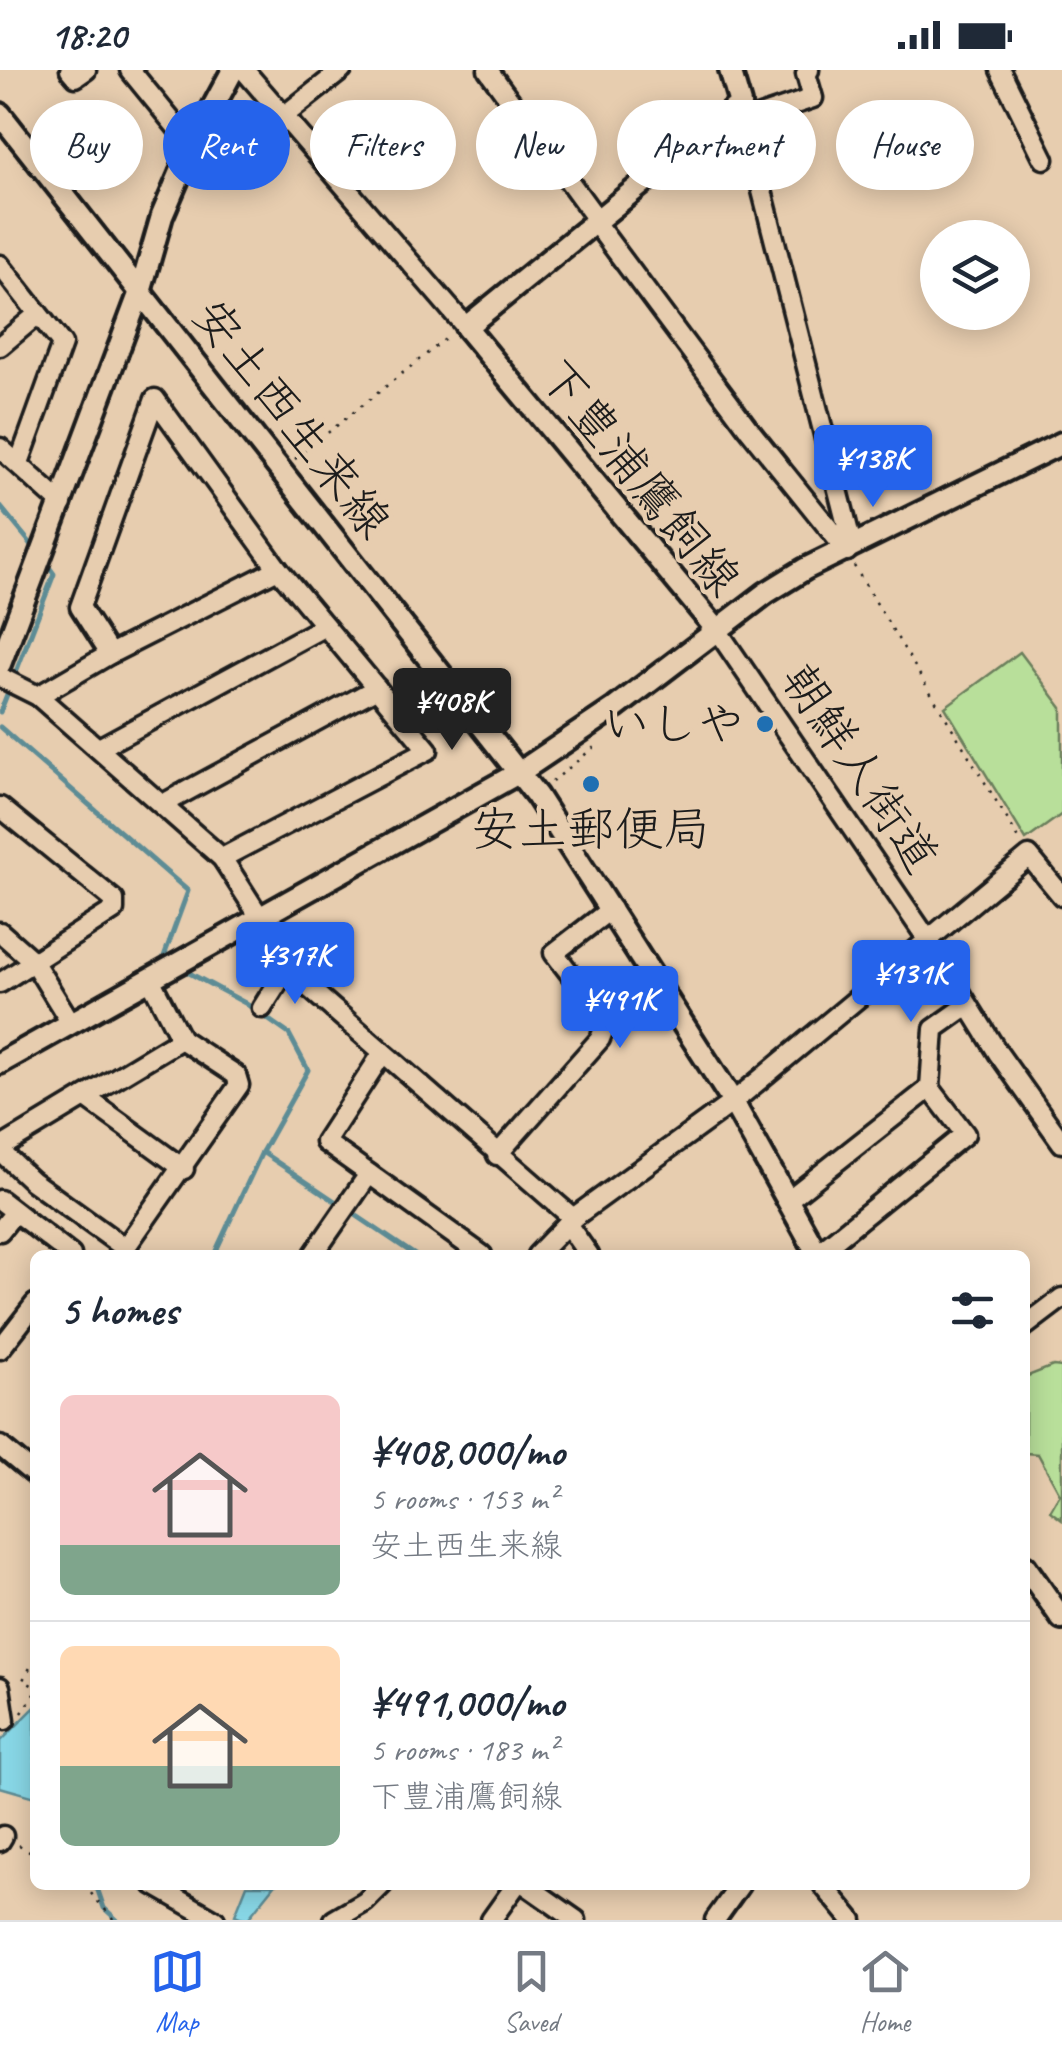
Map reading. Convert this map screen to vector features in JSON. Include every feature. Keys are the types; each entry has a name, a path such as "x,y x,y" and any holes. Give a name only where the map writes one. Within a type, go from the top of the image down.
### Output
{"main road":[{"path":"217,100 233,70"},
{"path":"730,70 738,100"},
{"name":"安土西生来線","path":"0,114 520,772"},
{"path":"0,664 141,289 173,190"},
{"path":"466,327 636,190"},
{"name":"下豊浦鷹飼線","path":"0,1063 520,772 615,708 717,630 466,327"},
{"path":"717,630 805,569 1062,443"},
{"path":"520,772 733,1102 816,1250"},
{"path":"1030,1573 1062,1619"}],"street":[{"path":"70,70 76,77 86,70"},
{"path":"130,70 163,110"},
{"path":"244,70 273,100"},
{"path":"290,111 342,70"},
{"path":"488,70 748,428 847,550"},
{"path":"804,100 813,98 806,74 809,70"},
{"path":"1000,70 1044,159"},
{"path":"290,119 466,327"},
{"path":"762,190 850,537 847,550"},
{"path":"0,265 62,344 18,463"},
{"path":"0,346 38,314"},
{"path":"110,654 80,608 155,399 278,569 428,750 222,858"},
{"path":"0,448 62,504"},
{"path":"38,696 110,654 278,569"},
{"path":"99,748 325,626"},
{"name":"朝鮮人街道","path":"541,1250 570,1221 733,1102 928,940 717,630"},
{"path":"0,677 38,696 222,858 300,980 570,1221 586,1250"},
{"path":"163,804 378,688"},
{"path":"0,807 114,900 114,910 0,982"},
{"path":"1062,896 1029,856 928,940 998,1053 1062,1143"},
{"path":"497,1154 600,1040 607,1020 554,953 611,910"},
{"path":"0,932 34,961 71,1023"},
{"path":"262,1008 289,965"},
{"path":"132,1250 240,1086 236,1075 181,1039 150,979"},
{"path":"823,1250 965,1134 930,1088 934,1029 968,1005"},
{"path":"128,1250 32,1181 0,1149 181,1039"},
{"path":"382,1054 325,1142 475,1250"},
{"path":"788,1200 930,1088"},
{"path":"85,1097 184,1168"},
{"path":"316,1250 369,1174"},
{"path":"0,1231 8,1206 65,1250"},
{"path":"1030,1322 1062,1298"},
{"path":"0,1350 30,1311"},
{"path":"0,1446 30,1470"},
{"path":"0,1687 5,1720"},
{"path":"163,1890 215,1920"},
{"path":"334,1920 377,1890"},
{"path":"491,1920 512,1890"},
{"path":"533,1890 576,1920"},
{"path":"715,1920 736,1890"},
{"path":"827,1890 852,1920"}],"path":[{"path":"282,470 466,327"},
{"path":"847,550 1029,856"},
{"path":"548,789 554,778 609,735"},
{"path":"5,1720 26,1711 30,1703"},
{"path":"92,1890 89,1891 114,1920"}],"green space":[{"path":"1020,652 1062,708 1062,814 1026,840 945,707"},
{"path":"1053,1366 1062,1367 1062,1520 1050,1511 1060,1494 1038,1454 1030,1453 1030,1375"}],"water":[{"path":"30,1712 30,1796 0,1787 0,1742"},
{"path":"245,1890 271,1890 247,1920 235,1915"}],"waterway":[{"path":"0,506 36,550"},
{"path":"14,677 54,574 46,563"},
{"path":"0,712 10,687"},
{"path":"0,727 188,891 163,959 170,962"},
{"path":"180,968 245,1003 289,1034 308,1070 262,1152 216,1250"},
{"path":"262,1152 408,1250"},
{"path":"98,1890 104,1908 117,1920"}],"place":[{"name":"いしや","path":"765,724"},
{"name":"安土郵便局","path":"591,784"}]}
